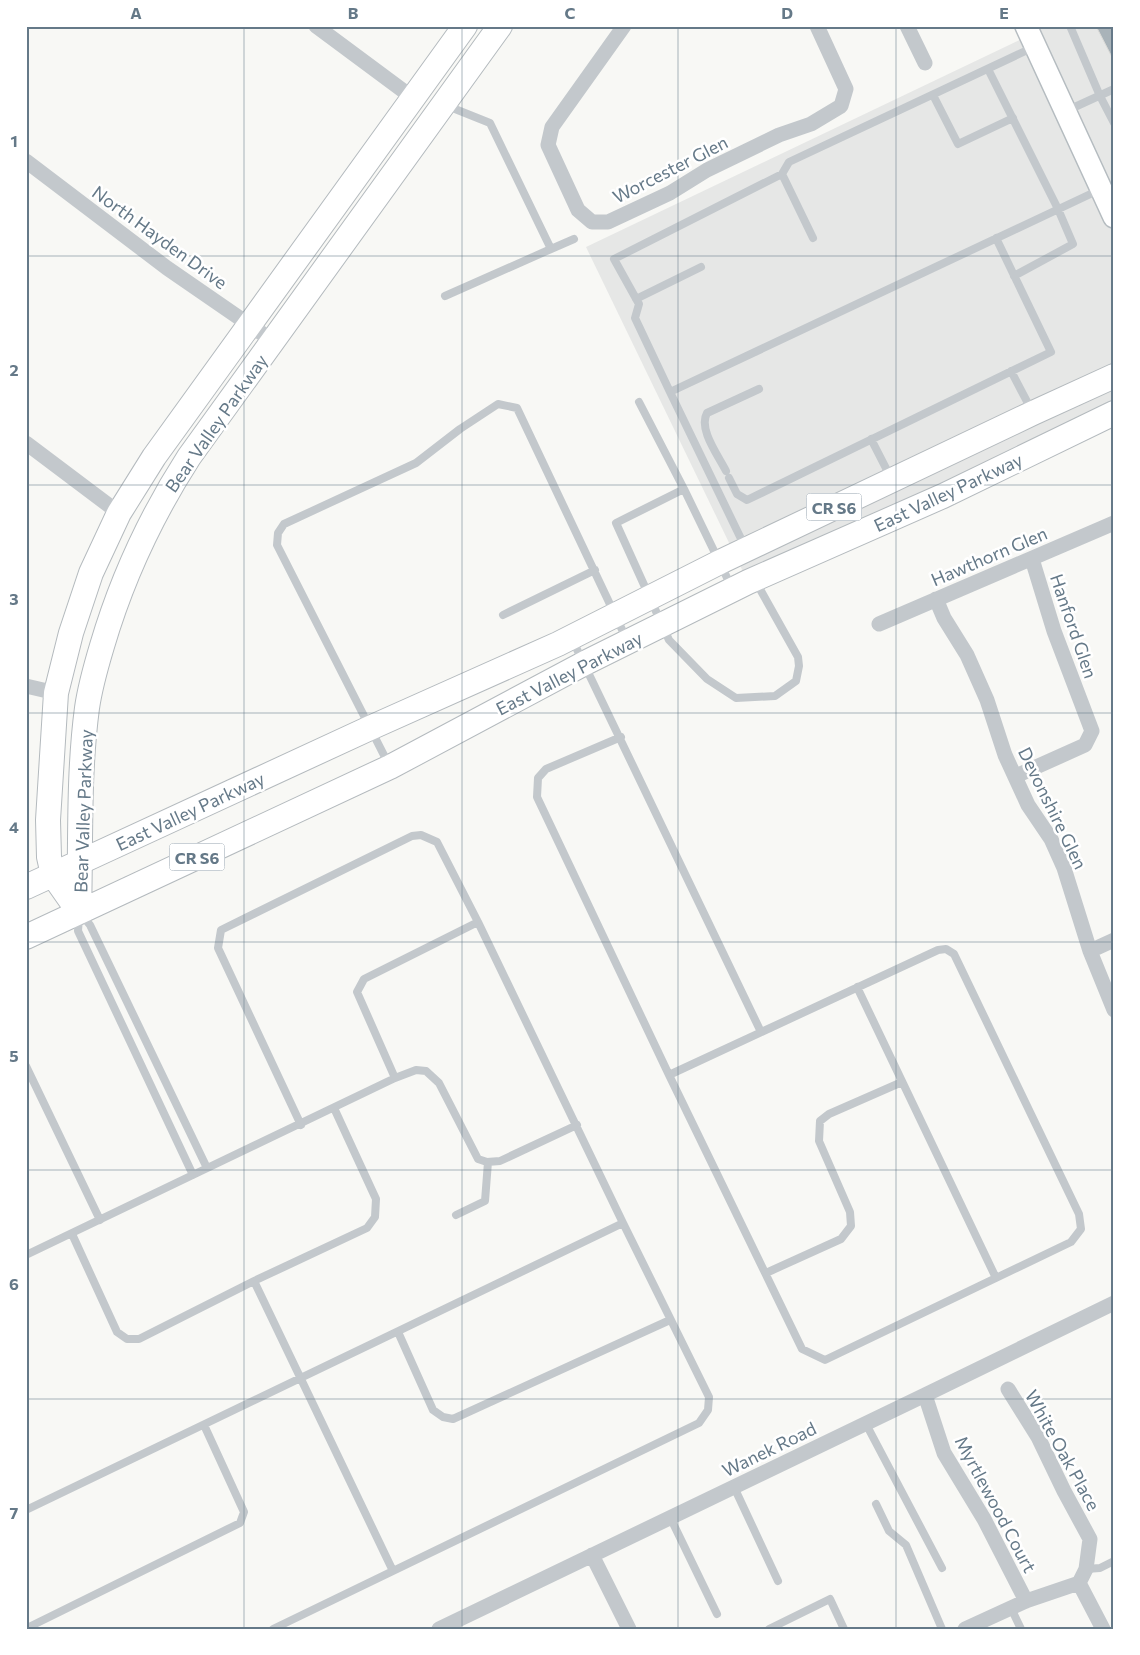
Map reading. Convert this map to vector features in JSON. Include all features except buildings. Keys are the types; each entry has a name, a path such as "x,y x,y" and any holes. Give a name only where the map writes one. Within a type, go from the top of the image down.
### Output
{"main road":[{"name":"Bear Valley Parkway","path":"79,912 53,875 48,820 56,693 71,633 91,573 119,513 154,457 465,26"},
{"name":"Bear Valley Parkway","path":"79,912 81,777 87,706 94,672 113,610 144,535 172,483 500,26"},
{"name":"East Valley Parkway","path":"26,888 571,637 746,549 1033,412 1114,376"},
{"name":"East Valley Parkway","path":"26,937 390,767 627,642 733,590 943,496 1114,412"},
{"path":"830,546 843,527 888,504 893,498 894,486 891,480"}],"street":[{"path":"316,26 413,98"},
{"name":"Worcester Glen","path":"624,26 552,127 548,145 578,210 592,222 608,222 670,193 707,170 779,135 811,124 841,106 846,89 817,26"},
{"path":"907,26 925,63"},
{"path":"1026,26 1114,217"},
{"name":"North Hayden Drive","path":"26,161 167,268 273,341"},
{"path":"26,443 119,513"},
{"name":"Hawthorn Glen","path":"879,624 1114,522"},
{"name":"Hanford Glen","path":"1016,776 1085,744 1092,731 1054,631 1032,559"},
{"name":"Devonshire Glen","path":"936,598 944,618 967,655 1006,755 1028,805 1051,839 1064,868 1090,951 1114,1010"},
{"path":"26,686 56,693"},
{"path":"1090,951 1114,940"},
{"name":"Wanek Road","path":"439,1629 925,1396 1114,1303"},
{"name":"White Oak Place","path":"1008,1389 1038,1437 1090,1539 1086,1570 1079,1583"},
{"name":"Myrtlewood Court","path":"925,1396 944,1453 984,1519 1026,1601"},
{"path":"592,1554 629,1629"},
{"path":"968,1628 1026,1601 1079,1583 1102,1629"}],"lane":[{"path":"1070,26 1100,96 1114,122"},
{"path":"746,549 635,318 639,304 614,259 782,174 789,162 1035,46"},
{"path":"988,69 1074,244 1014,276"},
{"path":"1065,111 1114,88"},
{"path":"933,94 958,144 1013,118"},
{"path":"444,104 490,123 550,249"},
{"path":"782,174 813,238"},
{"path":"670,392 1101,189"},
{"path":"759,388 707,413 704,419 705,430 737,494 747,500 1051,352 996,238"},
{"path":"445,296 574,239"},
{"path":"636,299 701,267"},
{"path":"1011,371 1033,412"},
{"path":"639,402 684,488 733,590"},
{"path":"390,767 277,545 278,533 284,524 416,463 460,429 498,404 518,408 627,642"},
{"path":"871,439 891,480"},
{"path":"684,488 616,523 669,640 707,679 736,698 775,696 796,681 799,666 798,657 755,580"},
{"path":"503,615 595,570"},
{"path":"571,637 762,1032"},
{"path":"621,737 546,769 538,778 537,797 669,1075 802,1349 825,1360 1071,1242 1081,1229 1079,1214 954,954 946,949 938,950 669,1075"},
{"path":"272,1629 699,1423 708,1410 709,1397 478,922 437,842 421,835 412,836 222,930 218,948 301,1125"},
{"path":"79,912 90,925 207,1168"},
{"path":"79,912 78,931 193,1175"},
{"path":"395,1078 357,992 364,979 478,922"},
{"path":"857,987 996,1278"},
{"path":"115,1010 128,1004"},
{"path":"26,1066 100,1220"},
{"path":"26,1255 301,1125 395,1078 416,1070 426,1071 439,1083 478,1159 488,1162 500,1161 577,1125"},
{"path":"149,1081 162,1074"},
{"path":"766,1273 841,1239 851,1226 850,1212 818,1141 820,1121 829,1114 902,1082"},
{"path":"72,1234 117,1332 127,1339 139,1339 254,1281 367,1228 375,1217 376,1199 334,1108"},
{"path":"456,1215 485,1201 488,1162"},
{"path":"26,1510 623,1223"},
{"path":"254,1281 393,1571"},
{"path":"398,1332 433,1410 443,1417 453,1420 670,1320"},
{"path":"866,1424 942,1568"},
{"path":"28,1626 240,1523 244,1512 204,1425"},
{"path":"734,1487 778,1581"},
{"path":"876,1504 889,1531 906,1545 942,1629"},
{"path":"670,1517 717,1614"},
{"path":"1086,1570 1100,1568 1114,1561"},
{"path":"769,1629 830,1599 844,1629"},
{"path":"1011,1608 1021,1629"}],"shaded area":[{"path":"1026,26 1114,26 1114,413 748,582 586,247 1030,35"}]}
